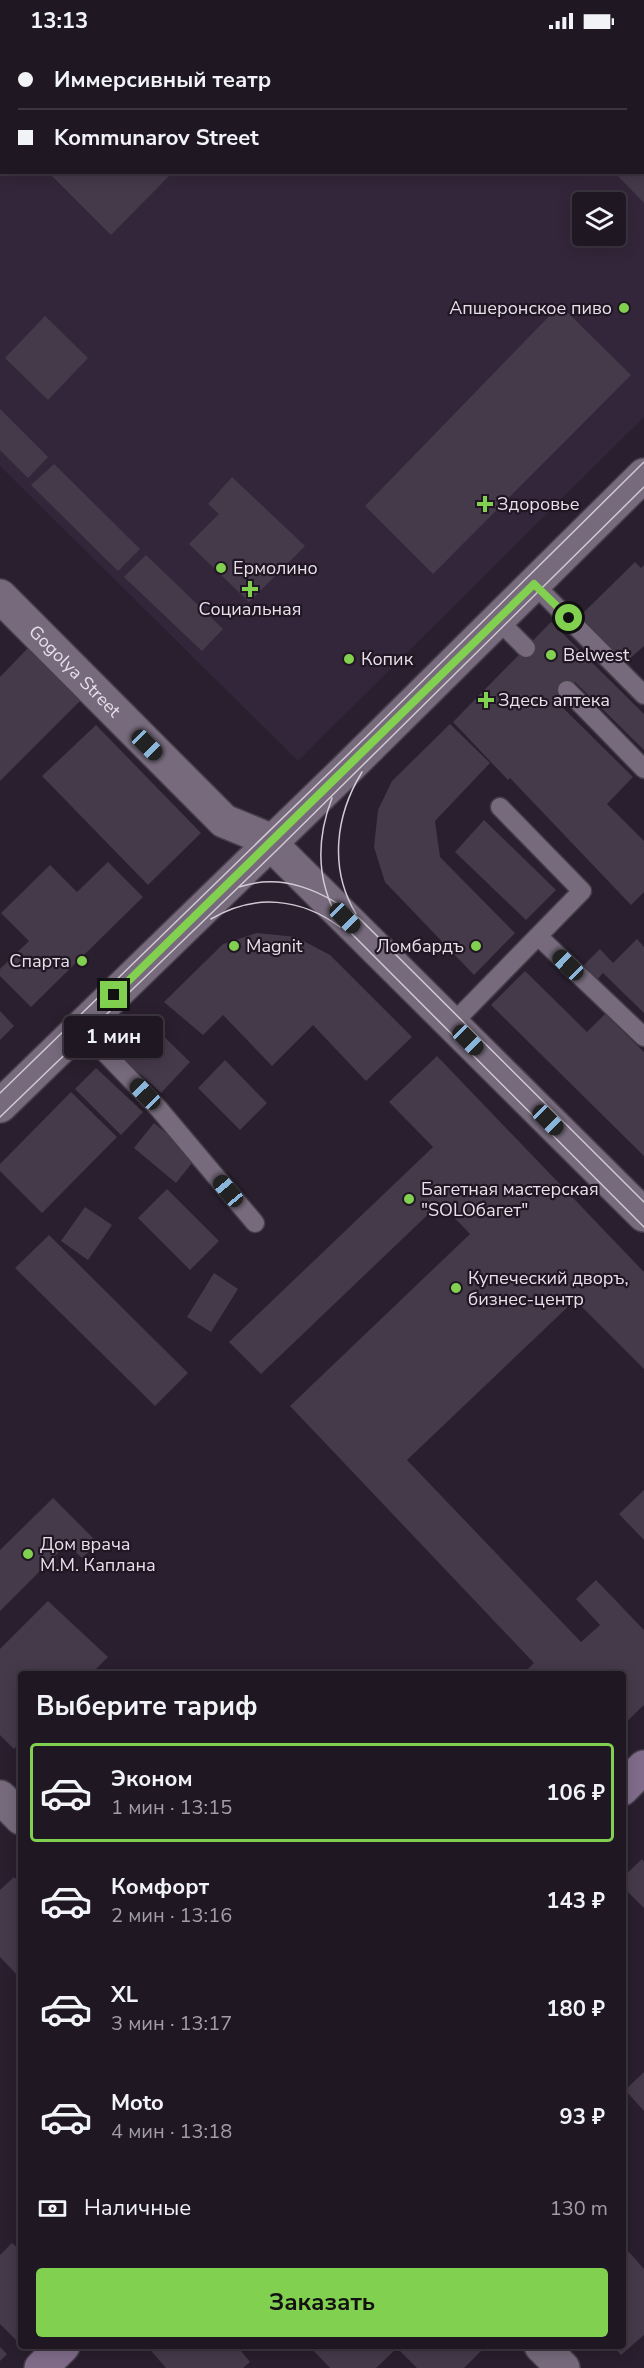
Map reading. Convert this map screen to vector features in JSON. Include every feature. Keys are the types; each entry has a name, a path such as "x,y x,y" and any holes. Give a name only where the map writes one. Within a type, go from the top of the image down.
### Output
{"main road":[{"path":"626,1785 644,1767"},
{"path":"41,2368 60,2349"}],"street":[{"path":"0,1106 270,844 644,475"},
{"name":"Gogolya Street","path":"0,596 224,821 263,837 644,1215"},
{"path":"0,1797 18,1815"},
{"path":"544,2349 563,2368"}],"lane":[{"path":"534,584 644,694"},
{"path":"498,620 526,648"},
{"path":"567,690 644,770"},
{"path":"452,1024 582,891 500,807"},
{"path":"538,936 644,1037"},
{"path":"80,1027 159,1109 255,1223"}],"shaded area":[{"path":"0,174 644,174 644,417 298,761 0,466"}],"building":[{"path":"50,174 171,174 111,235"},
{"path":"616,174 644,174 644,203"},
{"path":"560,305 631,375 433,574 365,506"},
{"path":"45,316 88,358 48,400 5,358"},
{"path":"0,409 48,457 28,478 0,450"},
{"path":"54,464 140,549 118,571 31,485"},
{"path":"232,477 305,546 249,602 189,544 219,514 208,504"},
{"path":"146,555 223,629 202,651 124,577"},
{"path":"635,562 641,568 644,565 644,646 625,663 579,617"},
{"path":"551,622 644,714 644,750 575,682 556,701 633,777 607,804 644,841 644,892 631,905 510,778 508,780 453,722"},
{"path":"28,648 81,700 0,781 0,677"},
{"path":"450,724 490,763 435,821 440,857 515,933 474,975 385,882 374,847 378,810 392,781"},
{"path":"96,725 201,833 148,885 42,776"},
{"path":"484,820 556,890 526,920 455,852"},
{"path":"108,862 143,897 31,1007 0,976 0,969 29,941 1,913 50,865 77,892"},
{"path":"257,933 296,937 330,955 412,1037 366,1081 313,1025 272,1066 223,1015 203,1035 164,1002 223,944"},
{"path":"637,939 644,947 644,1013 603,973 595,982 581,968 600,949 613,963"},
{"path":"525,971 587,1032 605,1014 644,1052 644,1156 491,1005"},
{"path":"0,1011 14,1026 0,1040"},
{"path":"148,1021 190,1062 161,1093 117,1053"},
{"path":"437,1056 644,1272 644,1369 575,1300 407,1460 581,1642 600,1625 576,1599 596,1580 644,1630 644,1705 626,1722 626,1671 526,1671 534,1663 290,1406 470,1234 440,1203 261,1374 229,1342 433,1147 389,1102"},
{"path":"225,1060 267,1103 240,1130 198,1088"},
{"path":"96,1068 143,1112 121,1135 75,1089"},
{"path":"71,1092 117,1137 42,1213 0,1171 0,1164"},
{"path":"154,1123 196,1158 176,1183 134,1148"},
{"path":"167,1189 219,1241 190,1270 138,1218"},
{"path":"85,1207 112,1225 88,1260 61,1241"},
{"path":"49,1235 188,1373 155,1406 15,1268"},
{"path":"214,1273 238,1289 211,1332 187,1317"},
{"path":"644,1490 644,1540 619,1514"},
{"name":"Дом врача М.М. Каплана","path":"53,1498 98,1543 82,1558 67,1544 0,1611 0,1550"},
{"path":"48,1601 108,1657 94,1671 18,1671 18,1745 14,1749 0,1735 0,1649"},
{"path":"642,1859 644,1862 644,1908 626,1890 626,1874"},
{"path":"14,1877 18,1880 18,1976 0,1957 0,1890"},
{"path":"644,2072 644,2111 626,2091"},
{"path":"12,2243 18,2248 18,2338 16,2340 0,2324 0,2255"},
{"path":"629,2252 644,2269 644,2335 621,2355 616,2349 626,2349 626,2254"},
{"path":"0,2347 7,2354 0,2361"},
{"path":"150,2349 239,2349 250,2362 243,2368 166,2368"},
{"path":"312,2349 396,2349 376,2368 330,2368"},
{"path":"398,2349 483,2349 464,2368 417,2368"}],"tram line":[{"path":"0,1093 367,736 644,462"},
{"path":"0,1117 277,850 644,487"},
{"path":"356,914 347,897 342,879 339,843 346,806 362,772"},
{"path":"332,798 323,829 321,861 326,892 340,922 644,1227"},
{"path":"239,887 256,883 288,883 318,893 359,918 644,1202"},
{"path":"211,919 244,905 277,902 309,910 340,927"}],"place":[{"name":"Апшеронское пиво","path":"624,308"},
{"name":"Здоровье","path":"485,504"},
{"name":"Ермолино","path":"221,568"},
{"name":"Социальная","path":"250,589"},
{"name":"Belwest","path":"551,655"},
{"name":"Копик","path":"349,659"},
{"name":"Здесь аптека","path":"486,700"},
{"name":"Magnit","path":"234,946"},
{"name":"Ломбардъ","path":"476,946"},
{"name":"Спарта","path":"82,961"},
{"name":"Багетная мастерская \"SOLOбагет\"","path":"409,1199"},
{"name":"Купеческий дворъ, бизнес-центр","path":"456,1288"},
{"name":"Дом врача М.М. Каплана","path":"28,1554"}],"route":[{"path":"114,995 534,584 569,618"}]}
